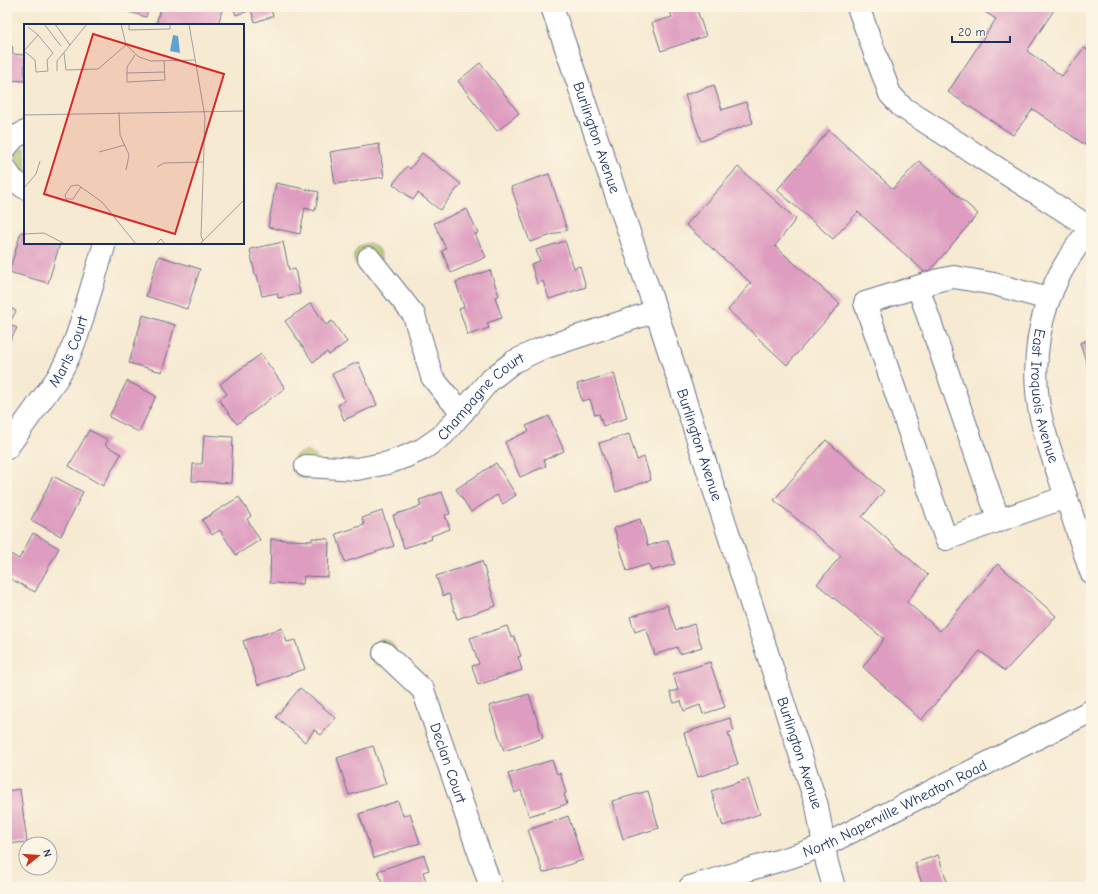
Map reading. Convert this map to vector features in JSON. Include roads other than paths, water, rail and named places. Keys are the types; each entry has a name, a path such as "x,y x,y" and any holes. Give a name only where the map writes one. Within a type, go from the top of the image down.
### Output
{"street":[{"name":"Burlington Avenue","path":"552,7 656,311 817,806 825,844 827,863 834,887"},
{"path":"858,7 890,94 902,107 1091,228"},
{"path":"7,146 15,137 24,132"},
{"path":"7,171 12,179 24,187"},
{"name":"East Iroquois Avenue","path":"1091,228 1074,248 1058,275 1048,299 1041,328 1037,355 1037,391 1041,416 1051,452 1091,572"},
{"name":"Marls Court","path":"7,448 58,377 68,358 77,336 105,244"},
{"path":"369,258 414,315 432,377 448,397 463,412"},
{"path":"1048,299 994,284 954,277 939,280 865,303 946,539 1066,498"},
{"path":"918,287 999,521"},
{"name":"Champagne Court","path":"306,466 357,469 388,463 423,449 444,435 489,381 513,362 540,349 656,311"},
{"name":"Declan Court","path":"384,654 423,690 491,887"},
{"name":"North Naperville Wheaton Road","path":"690,887 791,857 825,844 1091,711"}]}
